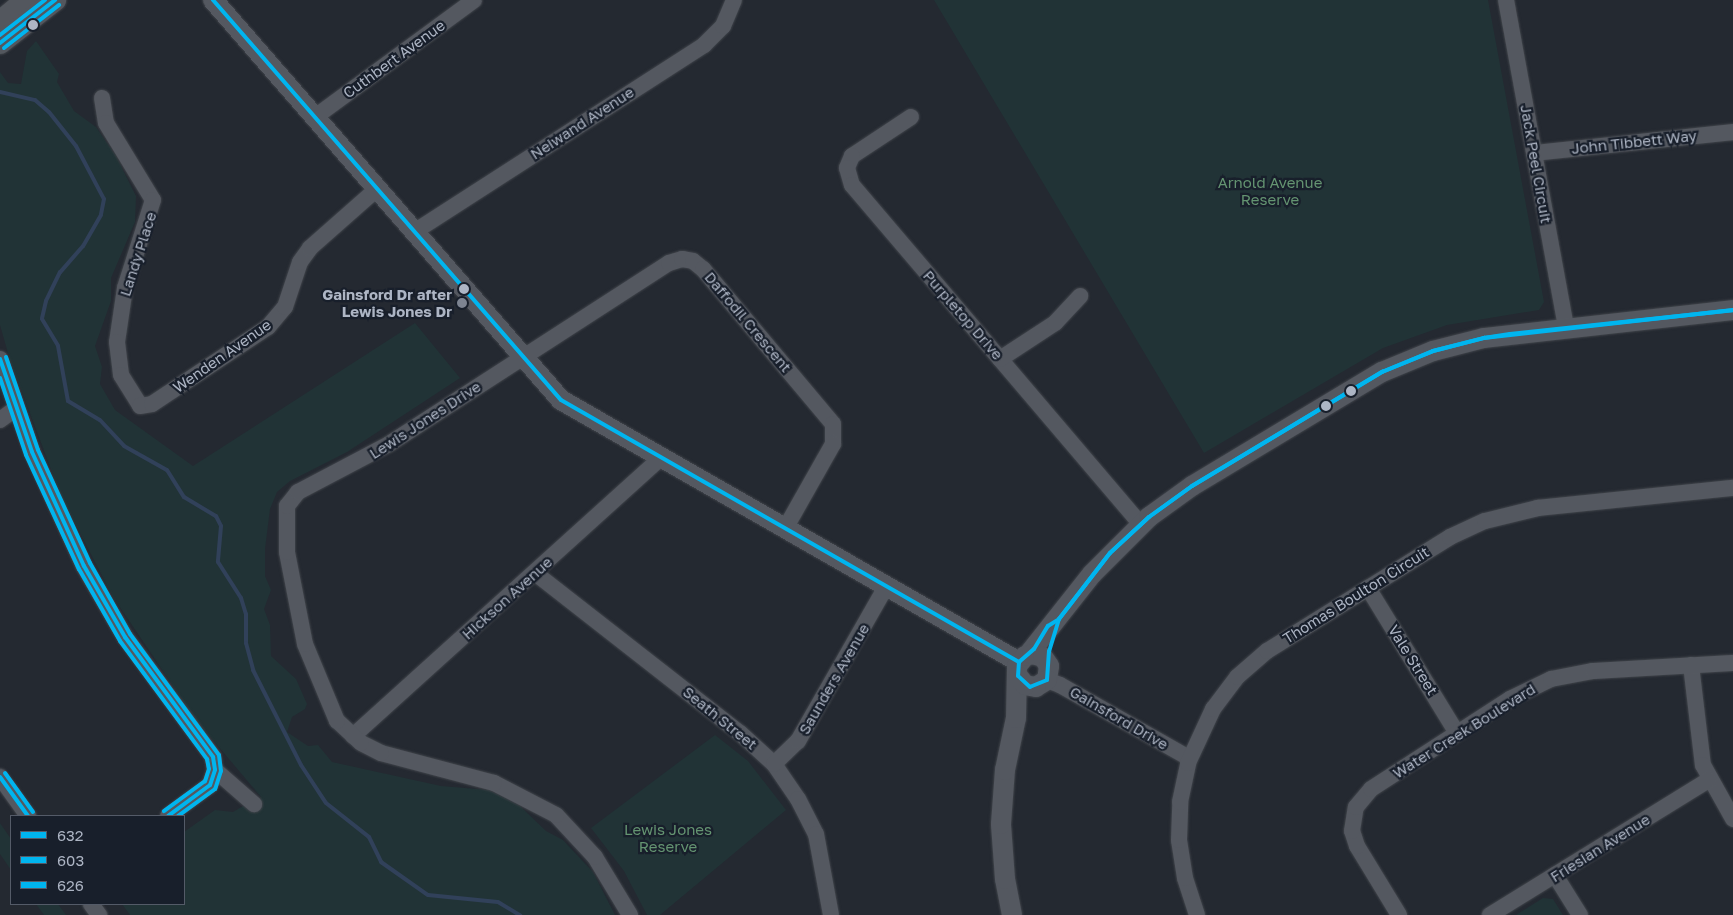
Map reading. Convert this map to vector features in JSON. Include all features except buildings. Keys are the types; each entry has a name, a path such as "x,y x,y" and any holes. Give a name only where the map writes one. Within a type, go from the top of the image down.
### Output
{"main road":[{"path":"0,22 26,0"},
{"path":"0,43 55,0"}],"street":[{"path":"213,0 522,357 567,405 1022,664"},
{"name":"Cuthbert Avenue","path":"315,117 474,0"},
{"name":"Neiwand Avenue","path":"414,232 704,45 723,26 734,0"},
{"name":"Jack Peel Circuit","path":"1506,0 1566,328"},
{"name":"Landy Place","path":"102,98 106,123 153,200 125,288 117,342 121,375 134,400 140,406 152,404"},
{"name":"Purpletop Drive","path":"911,117 852,156 847,168 849,179 1141,524"},
{"name":"John Tibbett Way","path":"1534,153 1733,132"},
{"name":"Wenden Avenue","path":"152,404 268,327 285,307 300,262 310,248 377,189"},
{"name":"Daffodil Crescent","path":"522,357 669,263 682,259 693,261 833,424 833,444 785,529"},
{"path":"1000,359 1055,323 1080,296"},
{"path":"1012,915 1005,879 1001,824 1005,770 1016,718 1022,664 1048,626 1059,619 1092,574 1141,524 1192,486 1382,372 1458,344 1566,328 1733,310"},
{"name":"Lewis Jones Drive","path":"352,736 332,711 308,652 287,552 286,513 290,499 298,492 389,444 522,357"},
{"path":"0,359 15,409 47,488 84,566 147,669 213,757 215,770 210,785 169,815"},
{"path":"0,420 15,409"},
{"name":"Hickson Avenue","path":"352,736 535,574 660,458"},
{"name":"Thomas Boulton Circuit","path":"1197,915 1185,878 1179,840 1180,802 1190,758 1212,709 1251,663 1450,537 1503,515 1538,508 1733,488"},
{"name":"Seath Street","path":"535,574 740,733 774,764 798,799 816,834 831,915"},
{"name":"Saunders Avenue","path":"774,764 798,741 886,587"},
{"name":"Vale Street","path":"1368,588 1457,733"},
{"path":"1016,718 1044,677 1059,619"},
{"path":"1022,664 1041,656 1044,677"},
{"name":"Water Creek Boulevard","path":"1400,915 1357,846 1352,831 1353,815 1360,800 1371,790 1523,691 1558,677 1593,671 1733,663"},
{"path":"1022,664 1025,685 1044,677"},
{"path":"1691,665 1700,753 1709,780 1733,819"},
{"name":"Gainsford Drive","path":"1044,677 1190,758"},
{"path":"352,736 391,757 494,783 562,820 595,857 630,915"},
{"path":"215,770 254,804"},
{"path":"0,777 27,815"},
{"name":"Friesian Avenue","path":"1490,915 1709,780"},
{"path":"1556,875 1580,915"}],"green space":[{"name":"Arnold Avenue Reserve","path":"934,0 1488,0 1544,302 1539,310 1447,325 1383,348 1204,453"},
{"path":"36,41 59,74 57,82 74,111 96,127 116,156 136,196 135,222 111,278 111,301 95,346 102,367 100,384 115,410 193,466 415,323 460,378 347,452 290,481 277,492 270,509 265,549 265,576 271,590 264,609 270,625 271,656 296,679 307,704 305,709 292,717 287,732 308,746 318,745 332,762 441,786 489,790 520,806 546,831 563,840 593,872 615,915 130,915 123,905 185,905 185,831 215,810 233,812 243,806 249,810 261,797 196,720 113,597 61,496 10,360 0,325 0,72 8,83 21,84 27,51"},
{"name":"Lewis Jones Reserve","path":"715,735 748,761 786,810 660,915 647,915 624,871 591,828"},
{"path":"0,823 10,838 10,869 0,854"},
{"path":"1543,898 1553,899 1563,915 1516,915"},
{"path":"37,905 59,905 66,915 44,915"}],"waterway":[{"path":"0,92 35,100 49,112 76,146 104,199 101,215 83,246 60,272 46,301 42,319 58,346 68,401 100,420 124,446 167,470 184,497 216,516 221,526 218,562 241,598 246,614 246,643 253,670 301,765 326,803 369,837 381,862 428,895 498,902 520,915"}],"transit line":[{"name":"626","path":"0,35 45,0"},
{"name":"632","path":"0,43 55,0"},
{"name":"632","path":"213,0 561,400 1019,662"},
{"name":"603","path":"4,48 59,5"},
{"name":"632","path":"1733,310 1484,338 1510,334 1733,310"},
{"name":"632","path":"1433,351 1484,338"},
{"name":"632","path":"1433,351 1484,338"},
{"name":"632","path":"1382,372 1433,351"},
{"name":"632","path":"1382,372 1433,351"},
{"name":"626","path":"6,357 38,450 90,563 130,634 219,755 221,771 215,789 179,815"},
{"name":"632","path":"0,359 32,452 84,566 125,637 213,757 215,770 210,785 169,815"},
{"name":"632","path":"1192,486 1382,372"},
{"name":"632","path":"1192,486 1382,372"},
{"name":"603","path":"0,378 26,455 79,569 120,641 207,759 209,769 205,781 164,811"},
{"name":"632","path":"1149,517 1192,486"},
{"name":"632","path":"1149,517 1192,486"},
{"name":"632","path":"1110,553 1149,517"},
{"name":"632","path":"1110,553 1149,517"},
{"name":"632","path":"1059,619 1110,553"},
{"name":"632","path":"1059,619 1110,553"},
{"name":"632","path":"1059,619 1049,651 1047,680 1030,687 1018,676 1019,662 1034,649 1048,626 1059,619"},
{"name":"626","path":"5,773 33,812"},
{"name":"632","path":"0,777 27,815"}],"place":[{"name":"Gainsford Dr after Lewis Jones Dr","path":"462,303"}]}
